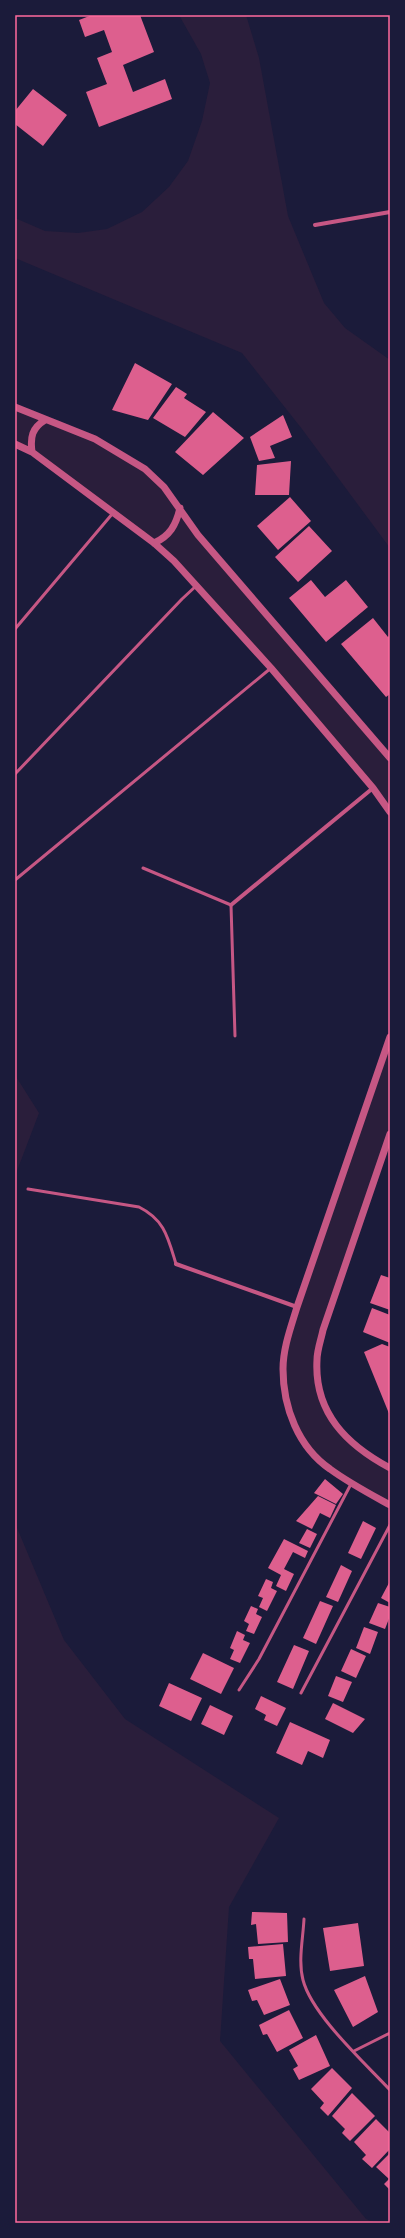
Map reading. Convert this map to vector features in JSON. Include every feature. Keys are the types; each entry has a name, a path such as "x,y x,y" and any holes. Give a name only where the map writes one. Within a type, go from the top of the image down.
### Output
{"street":[{"path":"315,225 390,212"},
{"path":"15,407 94,439 145,469 164,487 198,535 390,758"},
{"path":"32,452 30,438 37,425 45,420"},
{"path":"15,444 32,452 154,543 198,585 373,788 390,812"},
{"path":"154,543 164,538 173,529 180,508"},
{"path":"232,905 373,788"},
{"path":"390,1037 297,1307 287,1342 283,1369 288,1413 300,1436 314,1455 329,1469 390,1505"},
{"path":"390,1134 323,1330 317,1359 318,1388 327,1411 347,1440 367,1456 390,1468"},
{"path":"176,1264 297,1307"}],"lane":[{"path":"15,629 113,513"},
{"path":"15,774 182,599 198,585"},
{"path":"15,880 271,668"},
{"path":"143,868 232,905 235,1036"},
{"path":"28,1189 138,1207 150,1212 160,1222 176,1264"},
{"path":"239,1690 259,1659 352,1482"},
{"path":"301,1693 390,1525"},
{"path":"304,1919 301,1957 303,1979 308,1994 323,2018 390,2090"},
{"path":"354,2051 390,2033"}],"shaded area":[{"path":"179,15 246,15 259,58 288,216 324,303 345,328 390,360 390,548 302,429 242,353 15,258 15,218 45,231 78,233 107,229 142,212 169,187 188,161 202,121 210,83 201,54"},
{"path":"15,407 95,439 145,469 390,758 390,812 373,788 174,561 89,494 15,444"},
{"path":"390,1037 390,1134 317,1359 318,1388 347,1440 390,1468 390,1505 314,1455 288,1413 283,1369 287,1342"},
{"path":"15,1075 39,1113 15,1176"},
{"path":"15,1523 64,1640 125,1719 279,1818 229,1907 220,2041 366,2219 376,2223 15,2223"}],"building":[{"path":"92,15 140,15 154,52 123,65 133,92 165,79 172,99 99,127 86,92 107,84 97,58 112,52 104,30 85,37 79,20"},
{"path":"33,89 67,115 43,146 15,124 15,111"},
{"path":"135,363 172,384 148,420 112,410"},
{"path":"176,387 187,394 184,398 206,412 185,437 153,418"},
{"path":"213,412 244,438 203,475 175,452"},
{"path":"283,415 292,437 270,446 275,458 259,461 250,437"},
{"path":"291,461 289,495 255,495 257,465"},
{"path":"290,497 311,521 278,550 257,526"},
{"path":"309,526 332,551 298,582 275,557"},
{"path":"311,580 325,597 346,580 368,607 326,642 289,598"},
{"path":"373,618 388,637 390,635 390,694 386,697 341,644"},
{"path":"381,1275 390,1278 390,1310 370,1303"},
{"path":"372,1308 390,1315 390,1343 363,1332"},
{"path":"382,1344 390,1347 390,1416 364,1352"},
{"path":"325,1479 343,1494 336,1504 314,1493"},
{"path":"318,1496 336,1505 330,1518 320,1513 312,1529 296,1521"},
{"path":"363,1521 376,1528 361,1559 348,1553"},
{"path":"307,1529 317,1534 310,1548 299,1543"},
{"path":"284,1539 308,1551 305,1558 293,1552 284,1569 294,1574 286,1591 276,1586 281,1575 268,1568"},
{"path":"341,1565 352,1571 338,1602 326,1597"},
{"path":"266,1579 273,1582 271,1588 277,1591 267,1611 259,1607 263,1598 258,1596"},
{"path":"390,1581 390,1603 381,1598"},
{"path":"320,1601 333,1606 316,1644 303,1638"},
{"path":"378,1603 390,1607 390,1616 385,1629 369,1623"},
{"path":"251,1606 258,1609 256,1614 262,1617 254,1634 246,1631 249,1624 244,1621"},
{"path":"364,1627 378,1632 370,1654 356,1648"},
{"path":"237,1631 245,1635 243,1640 250,1643 240,1663 230,1659 234,1650 230,1648"},
{"path":"294,1645 309,1651 293,1689 277,1682"},
{"path":"351,1649 366,1656 356,1678 341,1671"},
{"path":"203,1653 234,1668 221,1694 190,1679"},
{"path":"336,1676 352,1682 343,1702 328,1696"},
{"path":"169,1683 202,1698 191,1721 159,1706"},
{"path":"261,1696 286,1708 277,1726 264,1720 266,1715 255,1709"},
{"path":"333,1703 365,1719 353,1733 325,1719"},
{"path":"210,1705 233,1716 224,1735 201,1724"},
{"path":"290,1722 330,1740 323,1758 308,1751 302,1765 276,1753"},
{"path":"252,1912 287,1913 288,1942 258,1944 256,1924 251,1925"},
{"path":"358,1923 364,1966 330,1971 323,1928"},
{"path":"283,1944 286,1976 255,1979 253,1959 249,1959 248,1947"},
{"path":"365,1976 378,2012 353,2027 334,1990"},
{"path":"280,1979 290,2005 264,2015 257,2000 252,2001 248,1990"},
{"path":"289,2010 303,2038 277,2052 267,2034 263,2035 259,2025"},
{"path":"316,2035 330,2066 299,2080 293,2069 298,2066 289,2050"},
{"path":"332,2068 352,2088 328,2116 320,2108 324,2103 311,2089"},
{"path":"352,2093 375,2116 350,2141 342,2133 345,2129 332,2116"},
{"path":"376,2119 390,2133 390,2149 372,2168 362,2159 366,2155 354,2142"},
{"path":"390,2153 390,2190 384,2184 389,2179 376,2167"}]}
